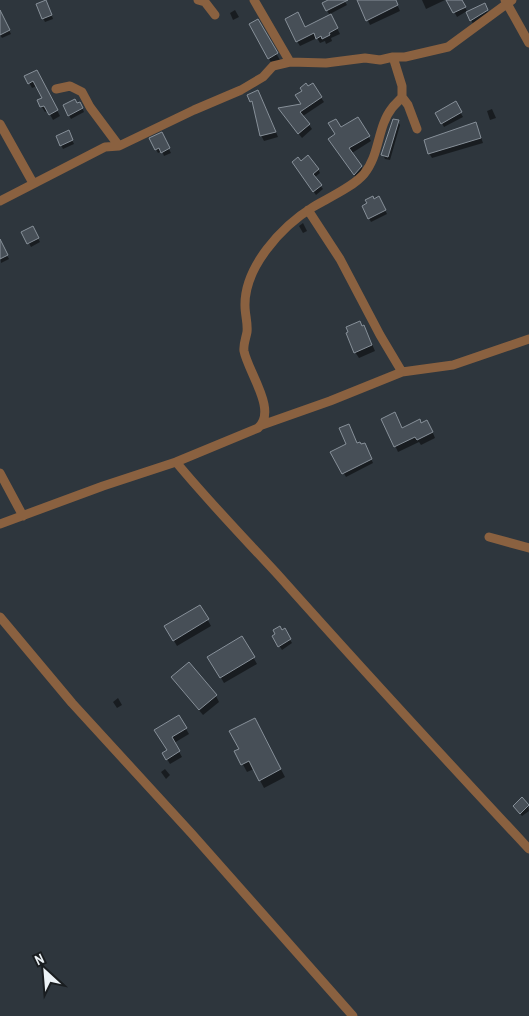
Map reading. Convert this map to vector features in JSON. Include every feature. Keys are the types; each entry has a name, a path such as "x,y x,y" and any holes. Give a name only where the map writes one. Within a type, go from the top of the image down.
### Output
{"street":[{"path":"198,0 205,2 215,14"},
{"path":"254,0 290,62"},
{"path":"0,201 105,147 119,146 194,110 242,90 263,77 273,66 290,62 326,63 365,58 380,60 405,57 448,47 508,1 529,43"},
{"path":"393,57 402,86 402,97 408,104 417,129"},
{"path":"56,89 70,86 82,92 90,107 119,146"},
{"path":"262,425 264,422 263,398 244,350 247,331 244,306 255,265 297,217 363,175 374,159 391,109 402,97"},
{"path":"0,124 33,183"},
{"path":"308,210 340,259 380,336 402,372"},
{"path":"0,524 176,462 262,425 330,401 402,372 453,364 529,339"},
{"path":"176,462 363,671 529,849"},
{"path":"0,473 23,516"},
{"path":"489,537 529,548"},
{"path":"0,617 72,703 192,834 353,1016"}],"building":[{"path":"46,0 52,15 42,19 36,4"},
{"path":"328,0 348,0 326,11 322,3"},
{"path":"357,0 396,0 398,5 366,21"},
{"path":"446,0 462,0 466,7 453,13"},
{"path":"485,3 488,10 470,21 466,12"},
{"path":"0,10 10,30 0,35"},
{"path":"298,12 305,27 331,14 338,28 322,39 321,36 316,39 314,33 296,42 285,19"},
{"path":"258,19 278,53 268,59 249,24"},
{"path":"37,70 58,110 49,115 44,106 40,107 37,100 42,98 33,81 28,84 24,76"},
{"path":"306,83 308,86 313,83 322,97 300,112 310,124 298,134 278,108 301,104 295,95 302,91 300,88"},
{"path":"258,90 276,132 260,136 252,101 250,102 247,95"},
{"path":"75,99 77,103 80,102 83,108 68,116 63,105"},
{"path":"456,101 462,112 441,124 435,113"},
{"path":"358,117 370,136 349,148 362,166 354,175 328,139 335,134 328,123 336,119 341,127"},
{"path":"393,119 399,120 388,157 381,155"},
{"path":"476,122 481,138 428,154 424,140"},
{"path":"69,130 73,140 60,146 56,136"},
{"path":"162,132 170,148 161,153 159,148 155,150 149,138"},
{"path":"308,155 319,169 313,174 322,185 313,192 292,162 298,157 301,161"},
{"path":"373,196 374,199 379,196 386,210 368,219 362,206 367,203 365,200"},
{"path":"33,226 39,238 27,244 21,232"},
{"path":"0,239 8,255 0,259"},
{"path":"360,321 362,326 364,325 372,345 354,353 346,333 348,332 346,327"},
{"path":"395,412 402,428 420,419 421,423 427,420 433,432 417,440 415,437 394,447 381,419"},
{"path":"349,424 357,443 365,443 372,459 342,474 330,452 346,444 339,428"},
{"path":"200,605 209,619 173,641 164,626"},
{"path":"280,626 282,630 285,628 291,639 278,647 272,636 275,634 273,630"},
{"path":"242,636 255,657 220,678 207,657"},
{"path":"189,662 217,695 199,710 171,677"},
{"path":"179,715 187,728 172,737 180,751 166,760 162,753 167,750 154,730"},
{"path":"255,718 281,769 259,781 249,761 241,765 234,751 239,749 229,731"},
{"path":"522,797 529,805 520,814 513,806"}]}
